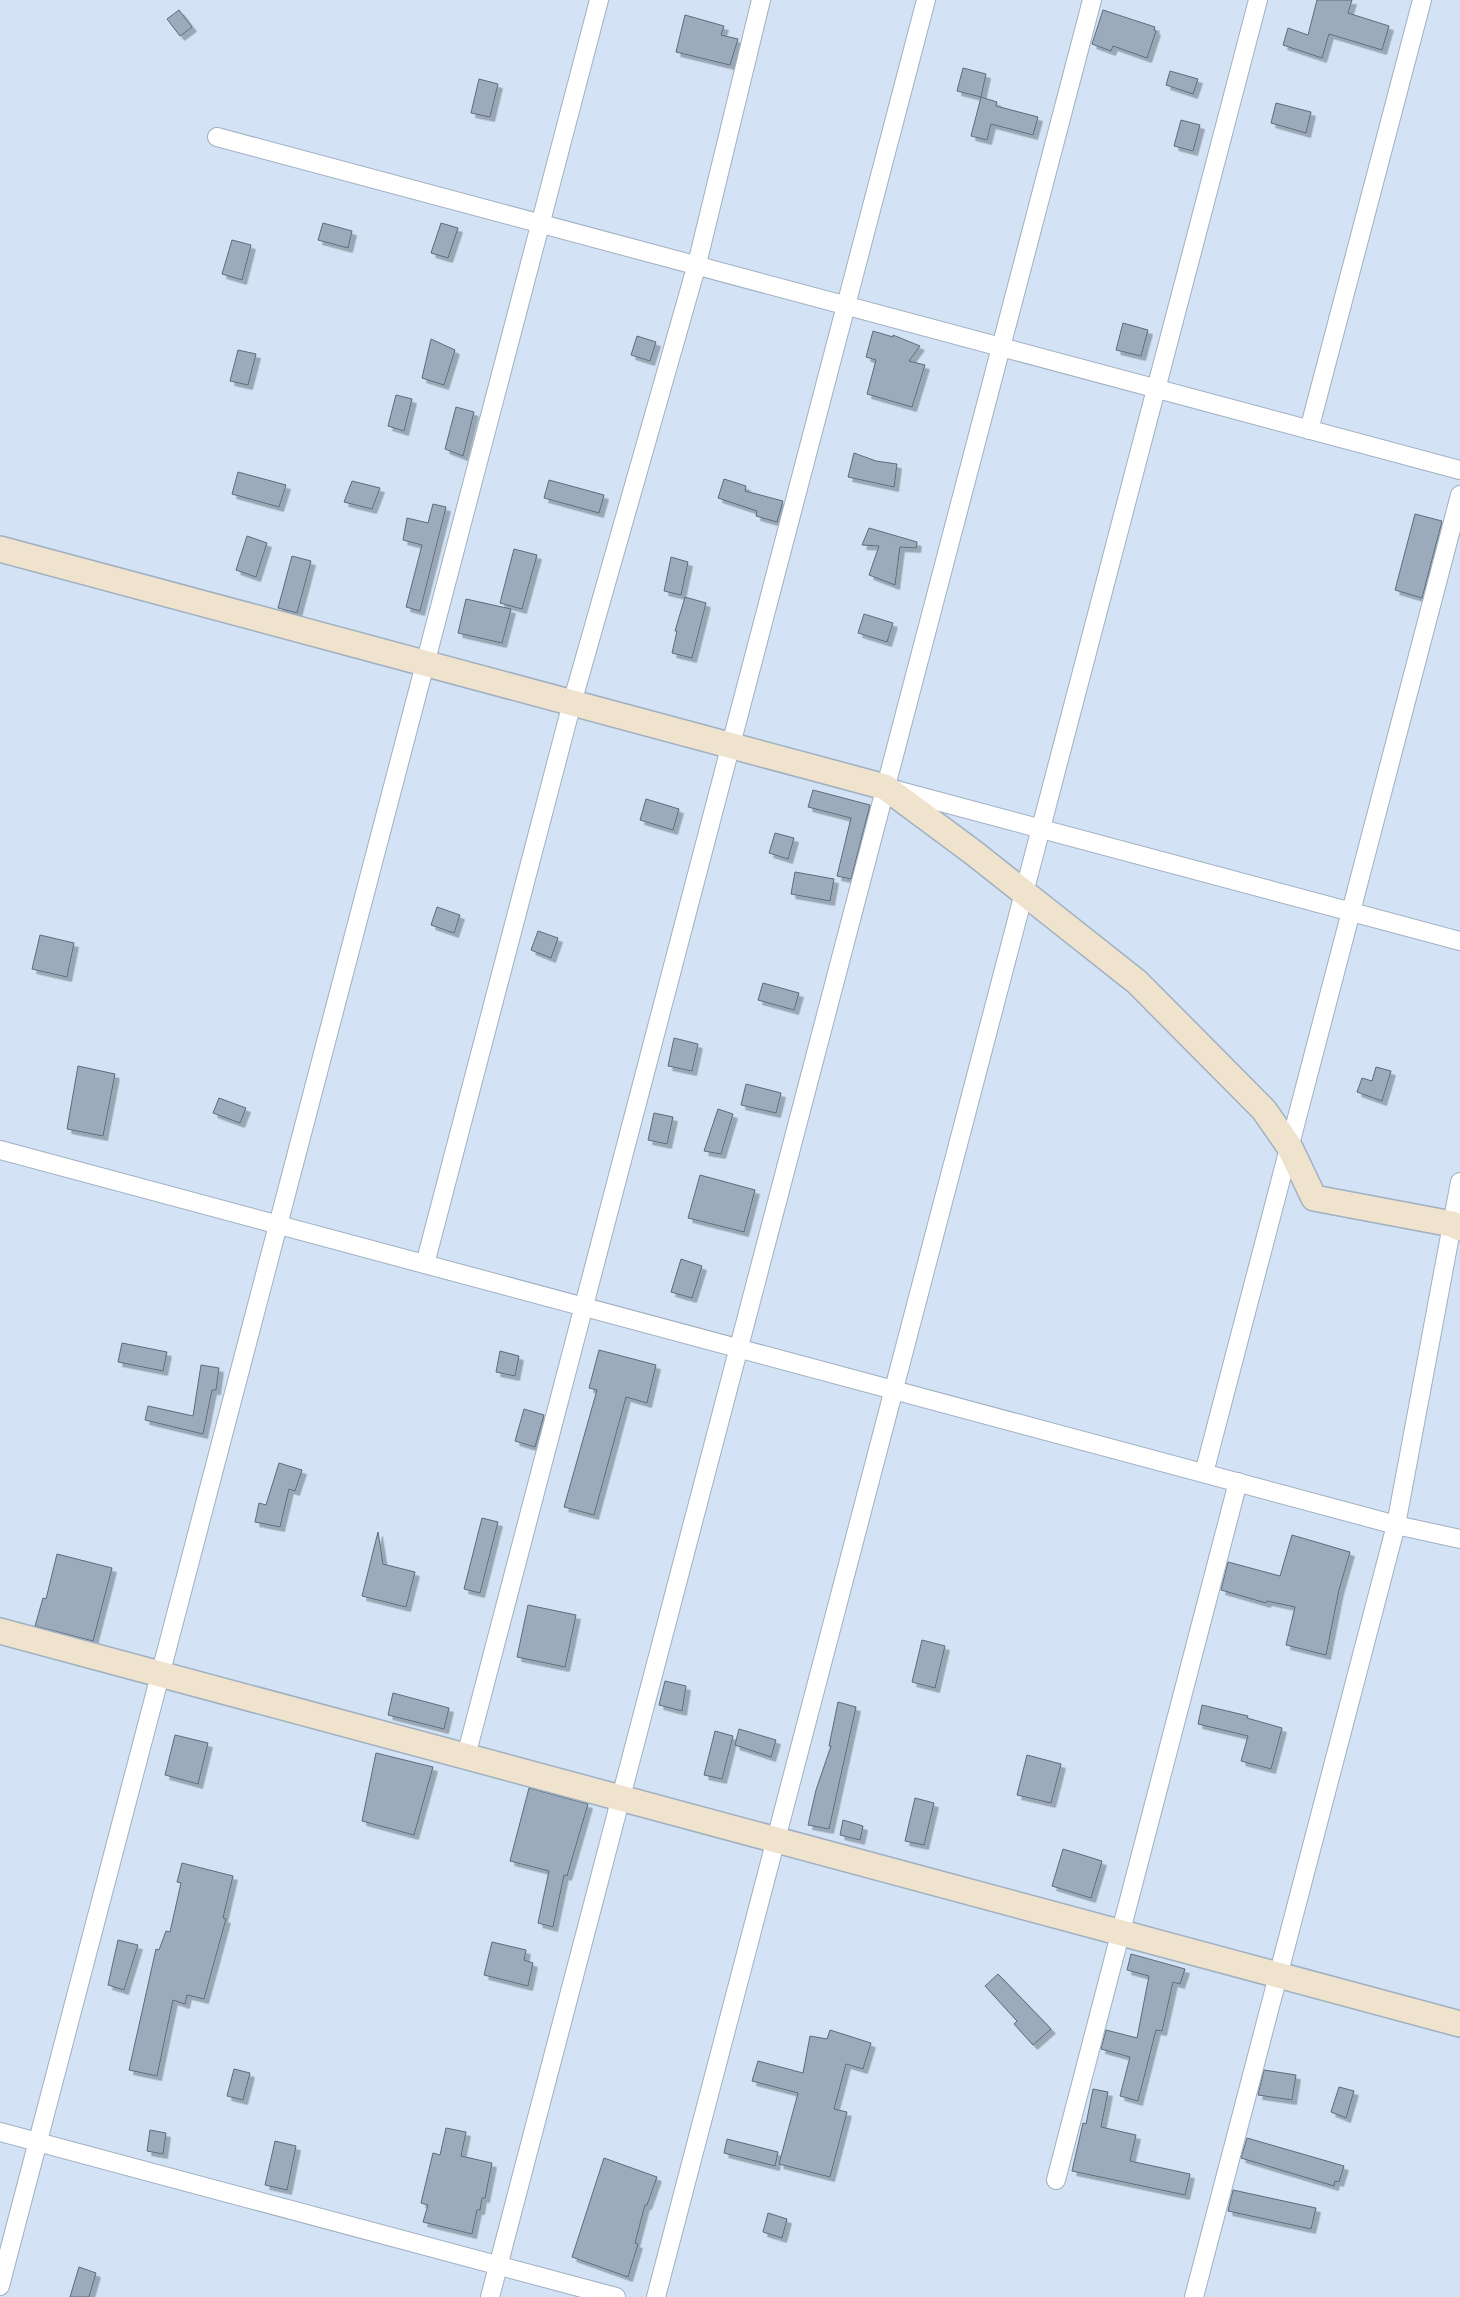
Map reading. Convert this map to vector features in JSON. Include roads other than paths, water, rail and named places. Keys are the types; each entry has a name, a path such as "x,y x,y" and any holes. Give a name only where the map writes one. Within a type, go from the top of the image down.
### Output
{"street":[{"path":"0,2286 599,0"},
{"path":"425,1264 572,703 697,264 761,0"},
{"path":"466,1756 926,0"},
{"path":"490,2297 1092,0"},
{"path":"656,2297 1258,0"},
{"path":"1310,430 1422,0"},
{"path":"217,137 697,264 1460,470"},
{"path":"1204,1473 1460,495"},
{"path":"0,549 1460,941"},
{"path":"885,787 1024,892 1137,982 1264,1110 1289,1146 1314,1198 1456,1226"},
{"path":"0,1150 1396,1525 1460,1538"},
{"path":"1194,2297 1396,1525 1456,1226 1460,1182"},
{"path":"1056,2180 1238,1482"},
{"path":"0,1631 1460,2024"},
{"path":"0,2132 616,2297"}]}
